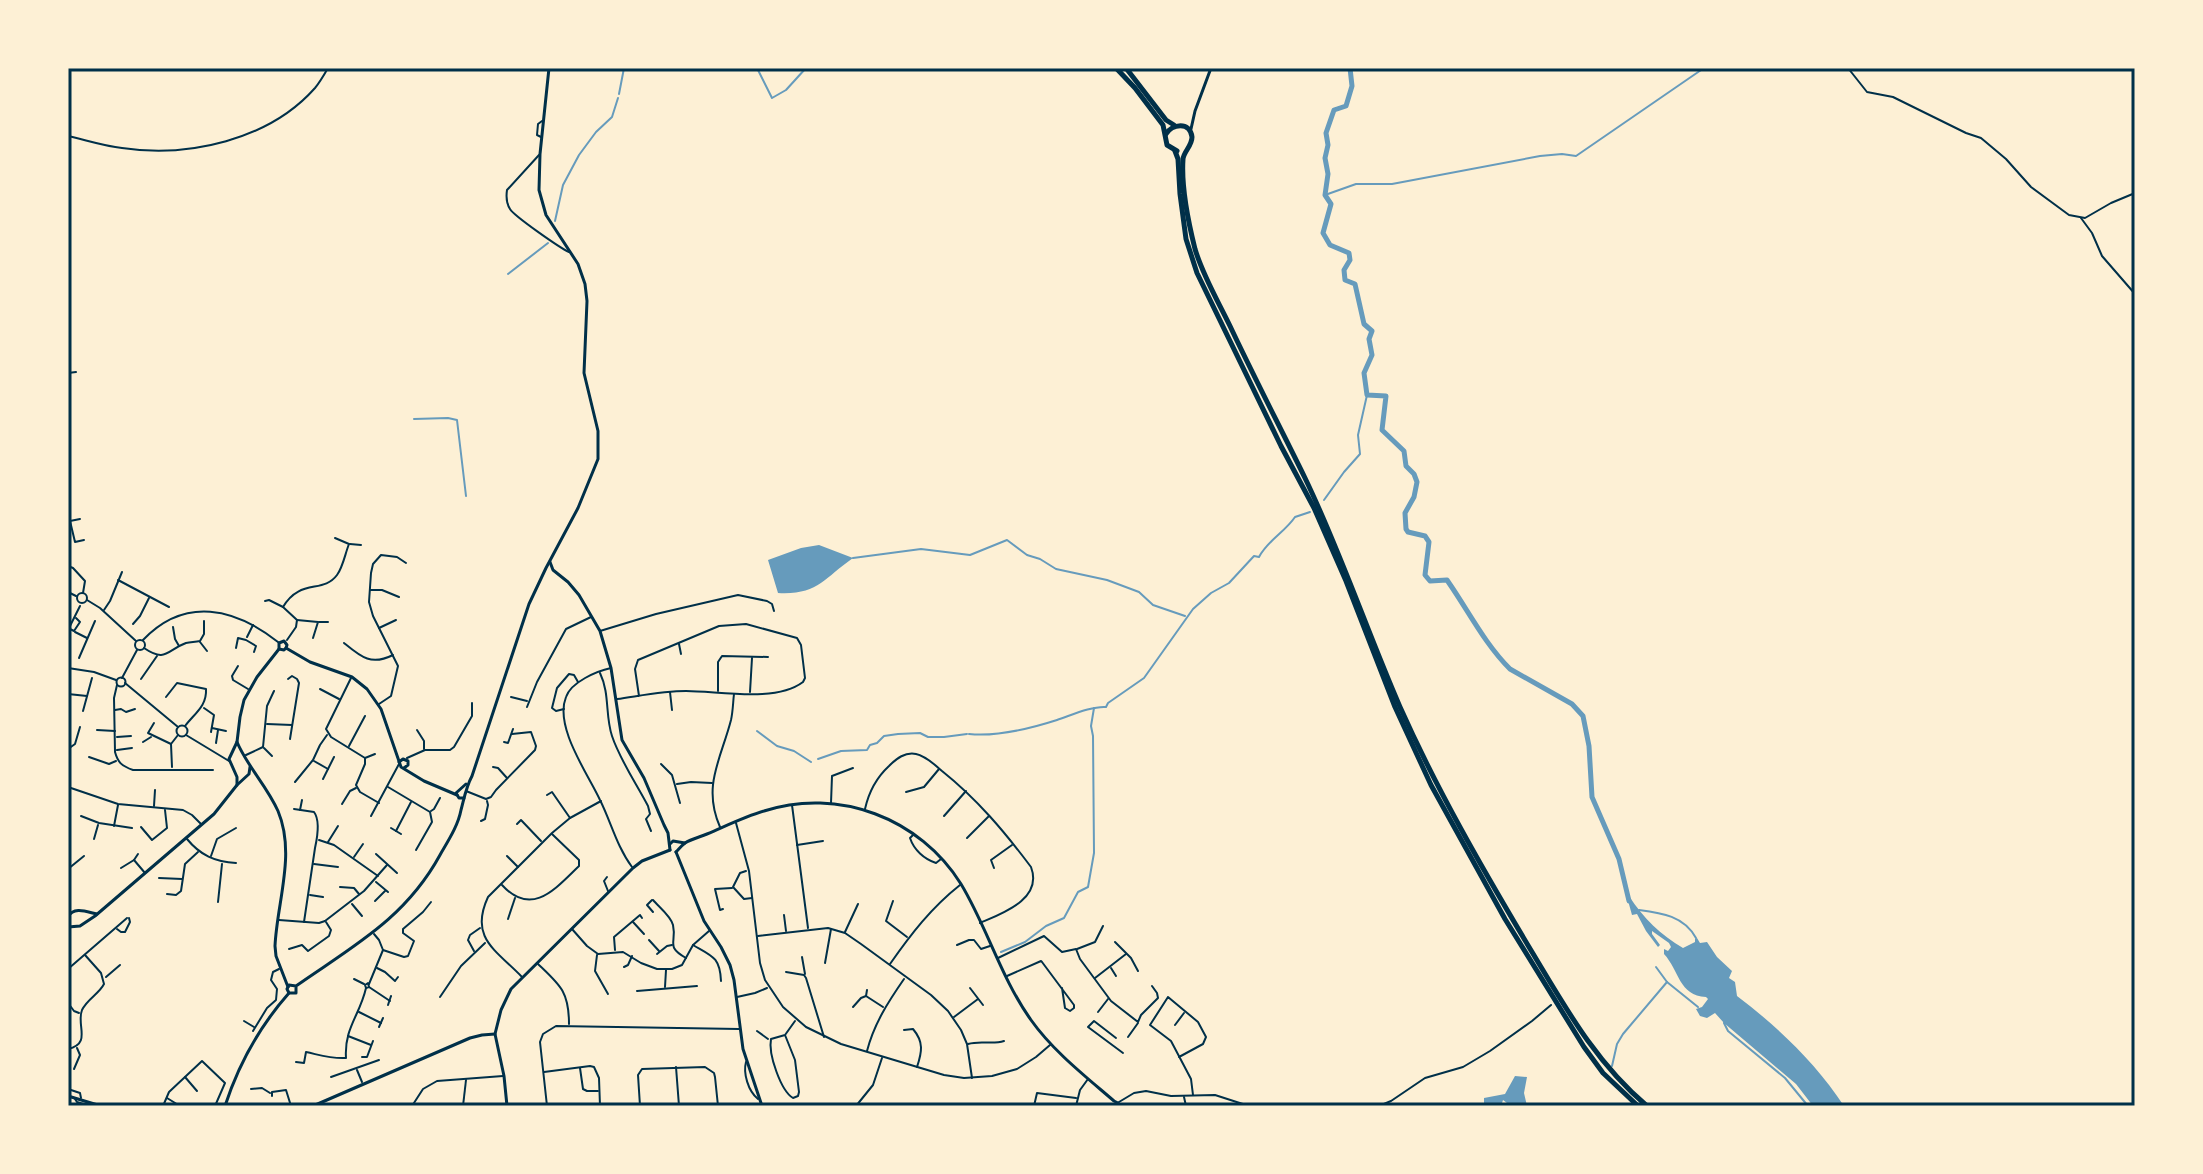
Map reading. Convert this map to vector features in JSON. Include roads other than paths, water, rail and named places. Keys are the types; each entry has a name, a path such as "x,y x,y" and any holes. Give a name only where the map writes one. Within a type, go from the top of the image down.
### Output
{"highway":[{"path":"1116,68 1163,125 1167,145 1175,151 1186,239 1197,273 1315,512 1346,581 1395,707 1431,785 1497,906 1584,1047 1603,1073 1638,1106"},
{"path":"1126,68 1166,120 1175,126 1184,126 1190,132 1192,142 1185,150 1183,166 1186,203 1202,269 1341,557 1400,705 1434,779 1471,849 1588,1043 1612,1073 1647,1106"},
{"path":"1166,134 1175,126"},
{"path":"1175,151 1185,150"}],"street":[{"path":"68,136 122,148 161,150 207,147 244,135 285,114 315,88 328,68"},
{"path":"288,987 373,933 406,903 428,876 452,831 529,604 578,508 598,459 599,440 584,373 586,292 578,264 546,215 539,190 549,68"},
{"path":"1190,132 1211,68"},
{"path":"1848,68 1867,92 1893,97 1981,138 2037,192 2065,213 2088,217 2135,193"},
{"path":"1184,126 1192,121"},
{"path":"540,154 507,190 507,204 521,220 570,253"},
{"path":"2087,224 2088,217"},
{"path":"2081,218 2102,256 2135,294"},
{"path":"68,373 76,372"},
{"path":"80,519 70,521 75,542 84,540"},
{"path":"68,533 73,532"},
{"path":"335,538 361,545"},
{"path":"283,607 297,591 334,579 349,544"},
{"path":"379,704 391,696 398,666 370,609 371,573 377,557 384,555 397,557 406,563"},
{"path":"550,560 551,567 574,588 600,631 611,668 622,740 659,812 668,833 670,850"},
{"path":"68,566 85,581 83,593 87,600 136,641 137,649 122,678 116,680 91,671 68,668"},
{"path":"545,570 562,577"},
{"path":"103,611 122,572"},
{"path":"118,580 169,607"},
{"path":"370,590 382,590 399,597"},
{"path":"68,592 77,597"},
{"path":"77,597 83,593"},
{"path":"600,631 738,595 767,601 774,611"},
{"path":"77,597 80,603"},
{"path":"133,624 149,597"},
{"path":"80,603 87,600"},
{"path":"265,601 283,607 297,620 328,622"},
{"path":"80,603 69,629 87,638"},
{"path":"136,641 143,640 167,621 193,613 219,612 242,618 279,643 285,642 296,627 297,620"},
{"path":"527,707 566,629 592,616"},
{"path":"74,631 80,622 75,617"},
{"path":"68,620 72,623"},
{"path":"379,628 396,620"},
{"path":"79,658 95,621"},
{"path":"200,641 204,634 204,621"},
{"path":"313,638 318,622"},
{"path":"615,700 670,692 773,692 803,682 802,650 797,638 781,632 739,623 719,626 641,658 636,663 639,696"},
{"path":"246,640 253,624"},
{"path":"173,627 179,647"},
{"path":"236,648 238,638 256,646 254,652"},
{"path":"143,640 144,648"},
{"path":"137,649 144,648 157,655 168,654 186,643 200,641"},
{"path":"200,641 207,651"},
{"path":"285,642 286,648"},
{"path":"230,762 237,742 241,708 263,669 279,649 279,643"},
{"path":"344,643 361,656 374,660 393,655"},
{"path":"679,643 681,654"},
{"path":"279,649 286,648 310,662 352,677 379,704 403,764 424,781 463,796 491,797 531,755 536,746 531,732 512,734"},
{"path":"141,679 157,655"},
{"path":"718,692 718,662 722,656 768,657"},
{"path":"750,694 752,657"},
{"path":"238,666 233,680 250,690"},
{"path":"611,668 572,687 565,697 564,709 572,744 601,801 620,849 633,868"},
{"path":"599,672 605,682 609,702 610,732 650,814"},
{"path":"564,709 556,711 552,708 557,688 569,674 574,675 579,683"},
{"path":"288,679 292,676 299,683 290,739"},
{"path":"328,734 327,724 352,677"},
{"path":"83,711 92,678"},
{"path":"122,678 178,727 185,726 203,707 207,691 202,687 177,683 166,697"},
{"path":"116,680 115,750 122,766 133,770 213,770"},
{"path":"605,682 614,687"},
{"path":"117,685 125,683"},
{"path":"320,689 340,700"},
{"path":"272,756 263,747 267,706 274,691"},
{"path":"670,692 672,710"},
{"path":"721,828 713,807 712,783 732,718 734,693"},
{"path":"68,694 88,696"},
{"path":"511,697 528,702"},
{"path":"371,816 403,764 425,750 450,750 454,747 472,716 472,703"},
{"path":"203,707 214,715 212,730 226,731"},
{"path":"114,710 126,712 135,709"},
{"path":"348,747 365,716"},
{"path":"154,723 148,731 152,736 171,744"},
{"path":"265,724 293,725"},
{"path":"185,726 186,735"},
{"path":"68,749 75,744 80,727"},
{"path":"172,769 171,744 178,735 178,727"},
{"path":"504,742 508,743 513,729"},
{"path":"97,730 115,731"},
{"path":"216,743 218,730"},
{"path":"417,730 424,741 425,750"},
{"path":"328,734 365,758"},
{"path":"295,782 328,734"},
{"path":"178,735 186,735 230,762 237,785"},
{"path":"116,737 131,736"},
{"path":"143,742 152,736"},
{"path":"225,1106 236,1072 271,1015 289,993 276,956 286,845 282,821 237,742"},
{"path":"245,755 263,747"},
{"path":"115,750 132,748"},
{"path":"221,756 241,751"},
{"path":"365,758 375,754"},
{"path":"865,810 870,790 878,777 902,755 918,755 966,791 990,815 1031,867 1034,882 1032,889 1015,906 980,923"},
{"path":"89,757 109,764 117,760"},
{"path":"323,779 334,757"},
{"path":"365,758 357,788 379,803"},
{"path":"313,760 328,769"},
{"path":"661,764 672,775 680,803"},
{"path":"68,925 80,926 146,874 219,810 250,767"},
{"path":"493,767 507,778"},
{"path":"831,803 832,776 853,768"},
{"path":"906,792 924,787 939,768"},
{"path":"236,774 260,780"},
{"path":"675,785 712,783"},
{"path":"449,790 467,784"},
{"path":"68,787 118,804 187,811 202,825"},
{"path":"388,787 430,812 432,822 416,850"},
{"path":"342,804 351,789 357,788"},
{"path":"459,789 463,796"},
{"path":"459,789 463,796"},
{"path":"154,807 155,790"},
{"path":"944,816 966,791"},
{"path":"547,795 552,792 570,818"},
{"path":"430,812 440,798"},
{"path":"481,821 485,819 486,799"},
{"path":"300,810 302,800"},
{"path":"396,831 412,801"},
{"path":"522,977 487,941 481,928 483,908 488,897 542,842 570,818 601,801"},
{"path":"678,851 685,843 721,828 767,810 792,805 831,803 889,819 913,834 941,859 961,884 1031,1020 1051,1044 1114,1101 1118,1104 1140,1091 1171,1096 1210,1095 1249,1106"},
{"path":"114,826 118,804"},
{"path":"792,805 808,929"},
{"path":"141,827 152,840 167,828 165,808"},
{"path":"294,809 316,814 318,840 304,922"},
{"path":"651,831 646,819 650,814 659,812"},
{"path":"967,838 990,815"},
{"path":"81,816 99,823 132,828"},
{"path":"517,824 521,820 542,842"},
{"path":"736,822 749,871 762,972 769,987 796,1020 825,1038 954,1077 992,1076 1017,1069 1051,1044"},
{"path":"94,839 99,823"},
{"path":"328,842 338,826"},
{"path":"210,857 217,839 236,828"},
{"path":"391,828 401,834"},
{"path":"501,884 515,897 525,900 543,897 579,866 579,860 552,833"},
{"path":"668,833 676,842 709,931 725,954 734,979 746,1060 762,1106"},
{"path":"913,834 910,840 923,856 936,863 941,859"},
{"path":"186,838 198,852 222,862 236,863"},
{"path":"318,840 328,842 378,877"},
{"path":"797,845 823,841"},
{"path":"670,844 685,843"},
{"path":"353,858 363,844"},
{"path":"994,868 991,860 1013,844"},
{"path":"507,1106 495,1034 505,1000 522,977 633,868 670,850 678,851"},
{"path":"167,894 176,895 181,891 185,864 198,852"},
{"path":"121,868 138,854"},
{"path":"376,854 397,873"},
{"path":"68,869 84,856"},
{"path":"507,856 518,867"},
{"path":"134,860 146,874"},
{"path":"218,902 222,862"},
{"path":"313,864 338,867"},
{"path":"277,920 325,921 351,903 387,865"},
{"path":"733,887 740,873 749,871"},
{"path":"607,877 604,881 608,892"},
{"path":"159,878 182,879"},
{"path":"375,881 387,892 375,901"},
{"path":"890,965 937,904 961,884"},
{"path":"340,887 354,888 359,895"},
{"path":"723,909 720,910 715,889 733,887"},
{"path":"733,887 744,899 753,898"},
{"path":"309,895 323,897"},
{"path":"508,919 515,897"},
{"path":"653,912 647,905 653,900 673,925 672,945 679,955 687,959"},
{"path":"893,901 886,921 908,938"},
{"path":"383,950 408,956 415,942 403,933 403,927 418,917 431,902"},
{"path":"351,903 359,915"},
{"path":"845,933 858,904"},
{"path":"68,915 74,910 97,914"},
{"path":"84,912 85,921"},
{"path":"615,951 614,937 640,915"},
{"path":"784,915 786,932"},
{"path":"664,924 669,919"},
{"path":"634,920 644,934"},
{"path":"289,949 302,945 308,951 329,936 331,930 325,921"},
{"path":"997,958 1044,936 1062,952 1076,949 1095,942 1103,926"},
{"path":"68,969 116,928"},
{"path":"475,952 470,946 470,935 481,928"},
{"path":"571,929 598,954 623,952 650,968 666,970 677,968 687,959 693,945 709,931"},
{"path":"757,936 808,929 831,929 845,933 937,1000 953,1017 967,1044 972,1078"},
{"path":"825,963 831,929"},
{"path":"296,1062 304,1063 306,1052 345,1058 347,1036 383,950 373,933"},
{"path":"649,940 659,953 672,945"},
{"path":"957,945 974,940 981,949 991,945"},
{"path":"440,997 450,980 487,941"},
{"path":"1115,942 1131,958 1138,971"},
{"path":"693,945 718,962 721,981"},
{"path":"1076,949 1109,999 1138,1022"},
{"path":"598,954 595,971 608,994"},
{"path":"1094,979 1126,954"},
{"path":"85,955 104,978"},
{"path":"624,967 632,956"},
{"path":"802,957 804,975 825,1038"},
{"path":"1006,976 1039,961 1062,988 1074,1005 1070,1011 1065,1008 1062,988"},
{"path":"537,963 561,988 569,1006 569,1026"},
{"path":"104,978 120,965"},
{"path":"1110,967 1116,976"},
{"path":"376,968 395,981 398,977"},
{"path":"244,1021 254,1030 267,1008 276,1000 277,989 271,980 273,972 280,969"},
{"path":"665,988 666,970"},
{"path":"786,972 804,975"},
{"path":"284,977 295,985 296,993 289,993"},
{"path":"867,1052 884,1008 905,977"},
{"path":"68,1049 76,1047 82,1037 81,1013 86,1003 101,990 104,978"},
{"path":"354,979 390,1001"},
{"path":"637,991 697,986"},
{"path":"1128,1037 1141,1015 1158,998 1152,986"},
{"path":"737,997 769,987"},
{"path":"970,988 983,1005"},
{"path":"866,996 867,990"},
{"path":"866,996 884,1008"},
{"path":"853,1007 866,996"},
{"path":"1179,1057 1206,1040 1198,1022 1171,997 1167,998 1149,1024 1171,1041 1179,1057 1191,1079 1193,1095"},
{"path":"953,1017 978,999"},
{"path":"1098,1012 1109,999"},
{"path":"68,1003 74,1011 81,1013"},
{"path":"1379,1106 1425,1078 1463,1067 1490,1051 1551,1005"},
{"path":"358,1011 380,1025 383,1018"},
{"path":"1175,1025 1185,1012"},
{"path":"757,1031 771,1039 785,1035 796,1020"},
{"path":"1116,1038 1094,1021 1088,1027 1123,1053"},
{"path":"547,1106 541,1037 556,1026 740,1029"},
{"path":"904,1030 913,1029 921,1041 922,1053 917,1067"},
{"path":"313,1106 470,1038 495,1034"},
{"path":"771,1039 770,1050 775,1066 793,1098 799,1092 795,1060 785,1035"},
{"path":"347,1036 371,1045"},
{"path":"362,1057 367,1057 373,1041"},
{"path":"967,1044 1004,1041"},
{"path":"74,1069 80,1055 76,1047"},
{"path":"856,1106 873,1085 882,1057"},
{"path":"331,1077 379,1060"},
{"path":"163,1106 169,1092 202,1061 225,1083 215,1106"},
{"path":"357,1067 363,1083"},
{"path":"543,1072 594,1067 598,1072 600,1106"},
{"path":"640,1106 639,1072 644,1068 676,1067 705,1067 714,1073 718,1106"},
{"path":"676,1067 679,1106"},
{"path":"580,1068 583,1089 599,1091"},
{"path":"412,1106 416,1097 431,1083 504,1076"},
{"path":"185,1077 197,1091"},
{"path":"463,1106 466,1078"},
{"path":"1076,1106 1076,1098 1089,1078"},
{"path":"1034,1106 1035,1086"},
{"path":"251,1089 262,1088 272,1095 286,1090 291,1106"},
{"path":"68,1089 80,1093 81,1100"},
{"path":"1037,1093 1076,1098"},
{"path":"68,1096 101,1106"},
{"path":"1183,1096 1186,1106"},
{"path":"166,1097 180,1106"},
{"path":"75,1098 90,1106"}],"water":[{"path":"819,545 853,558 811,588 778,593 768,560"},
{"path":"1629,896 1653,925 1683,948 1697,938 1700,943 1707,942 1732,971 1729,978 1735,982 1737,996 1795,1046 1844,1106 1813,1106 1796,1084 1715,1013 1707,1018 1700,1016 1696,1009 1708,999 1690,992 1680,981 1664,954 1664,949 1668,951 1671,947 1669,943 1652,931 1660,945 1658,947 1637,914 1632,915"},
{"path":"1515,1076 1527,1077 1524,1093 1527,1106 1511,1106 1503,1100 1501,1106 1487,1106 1484,1103 1484,1098 1505,1094"}],"waterway":[{"path":"619,94 624,68"},
{"path":"757,68 772,98 786,90 806,68"},
{"path":"1350,68 1352,86 1346,106 1334,110 1326,133 1328,174 1325,195 1331,204 1323,233 1330,245 1349,253 1350,260 1344,270 1345,280 1355,284 1364,324 1372,331 1369,339 1372,355 1364,373 1367,395 1386,396 1382,430 1404,451 1406,466 1417,482 1414,497 1405,513 1406,529 1425,536 1429,542 1425,575 1430,581 1447,580 1485,638 1510,669 1572,704 1583,716 1589,746 1592,797 1619,859 1629,901"},
{"path":"1325,195 1356,184 1392,184 1540,156 1576,156 1704,68"},
{"path":"555,221 563,185 579,155 612,117 618,98"},
{"path":"508,274 548,243"},
{"path":"1324,500 1360,454 1358,435 1367,395"},
{"path":"414,419 457,420 466,496"},
{"path":"969,734 1013,732 1088,709 1106,707 1144,678 1193,609 1211,593 1229,583 1254,556 1259,557 1295,517 1310,512"},
{"path":"853,558 921,549 970,555 1007,540 1027,555 1056,569 1107,580 1139,592 1153,605 1185,616"},
{"path":"1001,952 1025,942 1046,926 1064,918 1078,892 1088,887 1094,853 1091,726 1094,708"},
{"path":"757,731 777,746 794,751 811,762"},
{"path":"818,759 841,751 867,750 884,736 920,733 928,737 944,737 967,734"},
{"path":"1639,910 1679,920 1696,938"},
{"path":"1656,967 1667,982 1698,1007"},
{"path":"1612,1066 1617,1044 1623,1034 1667,982"},
{"path":"1724,1023 1728,1031 1785,1078 1808,1106"}]}
